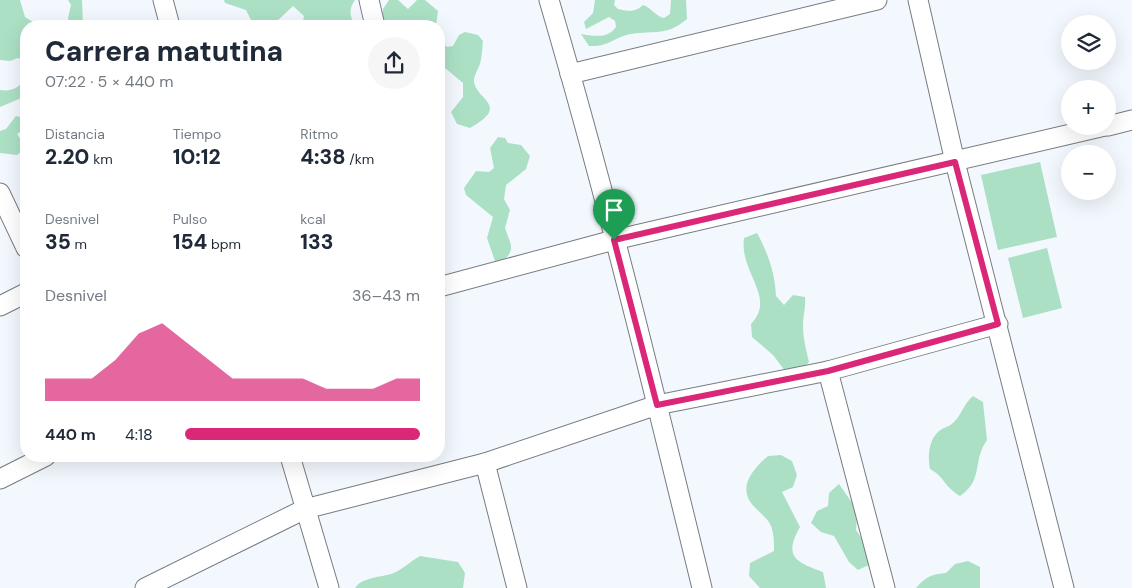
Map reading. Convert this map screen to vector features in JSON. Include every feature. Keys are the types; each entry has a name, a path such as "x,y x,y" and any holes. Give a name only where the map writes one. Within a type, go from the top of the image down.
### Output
{"street":[{"path":"163,0 168,20"},
{"path":"368,0 373,20"},
{"path":"549,0 657,405 702,588"},
{"path":"570,74 877,0"},
{"path":"918,0 955,162 998,324 1064,588"},
{"path":"1116,124 1132,120"},
{"path":"445,283 614,240 1068,135"},
{"path":"0,193 20,235"},
{"path":"0,306 20,296"},
{"path":"145,588 305,509 485,462 657,405 828,371 998,324"},
{"path":"828,371 885,588"},
{"path":"0,479 34,462"},
{"path":"292,462 329,588"},
{"path":"485,462 517,588"}],"green space":[{"path":"0,0 20,0 25,17 30,20 20,20 20,59 10,61 0,60"},
{"path":"68,0 82,0 83,20 68,20 71,5"},
{"path":"224,0 355,0 350,13 352,20 303,20 304,16 293,6 278,20 251,20 246,10 225,3"},
{"path":"389,0 398,0 408,9 417,0 425,0 438,11 437,20 382,20 383,9"},
{"path":"595,0 615,0 614,5 618,9 628,11 643,5 664,18 670,14 671,0 686,0 687,19 666,31 631,34 602,45 589,46 581,34 605,35 616,27 615,21 609,17 586,29 584,22 593,13"},
{"path":"465,32 478,35 483,41 481,61 474,79 475,86 490,107 489,113 470,128 457,124 451,112 463,97 463,83 445,68 445,45 447,47 453,46 459,35"},
{"path":"20,85 20,99 0,107 0,90 7,90"},
{"path":"16,116 20,117 20,132 17,134 20,139 20,153 17,155 0,153 0,131 6,129"},
{"path":"498,137 505,138 508,143 521,145 530,156 526,169 506,185 504,199 510,210 505,228 511,250 502,262 495,261 487,238 493,217 466,195 464,188 476,171 489,172 494,168 490,148"},
{"path":"1040,162 1057,237 998,250 981,175"},
{"path":"757,233 770,263 776,296 784,305 793,295 805,297 803,330 809,362 801,372 788,375 773,355 752,337 751,324 758,314 760,304 759,294 744,251 744,238"},
{"path":"1047,248 1062,308 1023,318 1008,258"},
{"path":"973,396 983,402 987,440 980,455 975,477 967,490 960,496 930,469 930,449 935,435 958,418 967,402"},
{"path":"781,455 792,461 797,475 793,487 782,492 800,527 795,537 793,552 799,561 823,572 826,588 760,588 749,576 750,563 774,551 774,544 770,524 753,506 747,496 747,483 753,471 768,456"},
{"path":"839,484 853,504 857,517 856,530 870,551 871,564 858,570 849,562 834,536 821,532 811,523 817,511 828,506 829,493"},
{"path":"420,556 458,562 465,573 463,588 355,588 368,579 396,572"},
{"path":"968,561 980,567 980,588 916,588 929,577 946,573 955,564"}],"route":[{"path":"955,162 998,324 828,371 657,405 614,240 955,162"}]}
